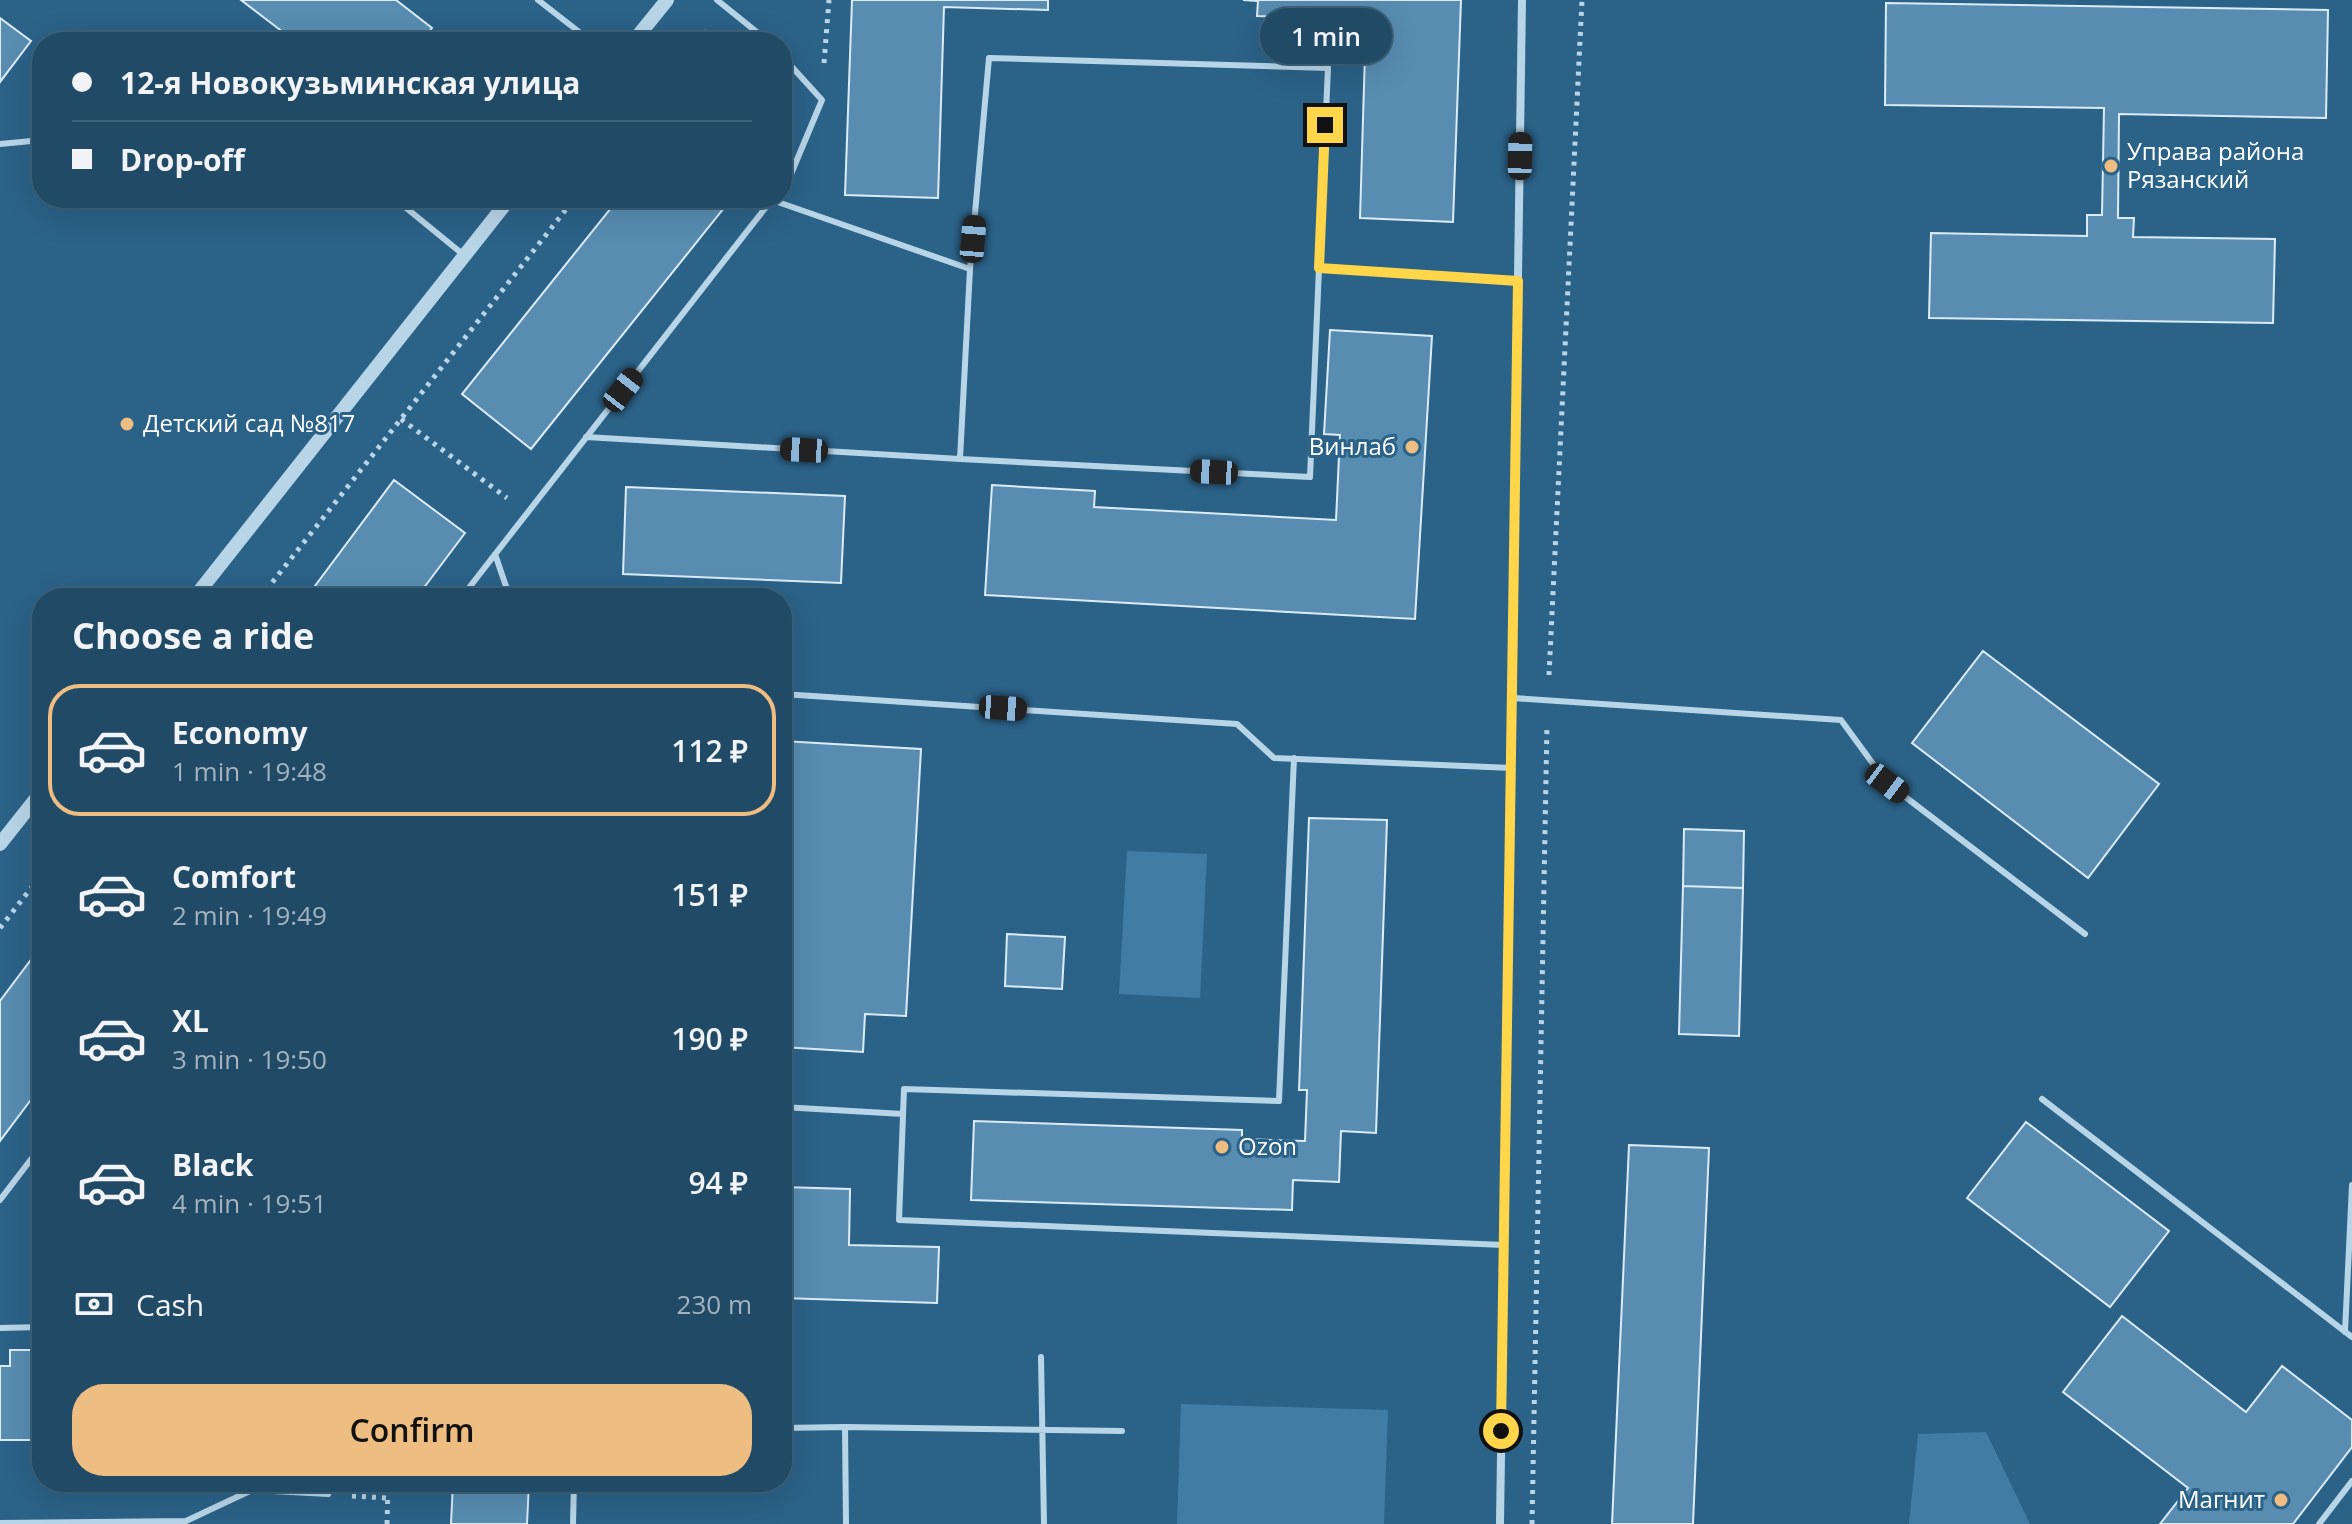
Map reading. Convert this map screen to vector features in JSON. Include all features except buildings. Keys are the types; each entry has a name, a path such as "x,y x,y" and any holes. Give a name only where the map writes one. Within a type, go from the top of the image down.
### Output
{"street":[{"path":"641,32 667,0"},
{"path":"1500,1524 1522,0"},
{"path":"202,588 502,208"},
{"path":"0,844 32,804"}],"lane":[{"path":"538,0 579,32"},
{"path":"717,0 757,32"},
{"path":"586,437 960,459 1310,477 1328,68 989,58 970,269 960,459"},
{"path":"792,67 822,100 792,172"},
{"path":"0,144 32,141"},
{"path":"792,206 970,269"},
{"path":"406,208 465,256"},
{"path":"469,588 766,208"},
{"path":"1319,268 1518,281"},
{"path":"495,554 507,588"},
{"path":"792,695 1237,724 1274,758 1512,768"},
{"path":"1513,698 1841,720 1887,783 2085,934"},
{"path":"1294,758 1279,1101 904,1089 899,1220 1504,1245"},
{"path":"2042,1099 2352,1337"},
{"path":"792,1108 903,1114"},
{"path":"0,1200 32,1158"},
{"path":"2345,1332 2352,1185"},
{"path":"0,1328 32,1327"},
{"path":"1041,1357 1044,1524"},
{"path":"845,1427 846,1524"},
{"path":"792,1428 1122,1431"},
{"path":"2319,1524 2352,1481"},
{"path":"0,1523 186,1521 248,1492"},
{"path":"290,1492 328,1494"},
{"path":"573,1524 574,1492"}],"path":[{"path":"822,100 829,0"},
{"path":"1532,1524 1548,700 1582,0"},
{"path":"268,588 567,208"},
{"path":"401,419 527,513"},
{"path":"0,928 32,887"},
{"path":"387,1492 387,1524"},
{"path":"328,1494 387,1498"}],"shaded area":[{"path":"1127,851 1207,854 1200,998 1119,994"},
{"path":"1181,1404 1388,1410 1384,1524 1177,1524"},
{"path":"1986,1432 2030,1524 1909,1524 1918,1434"}],"place":[{"name":"Управа района Рязанский","path":"2111,166"},
{"name":"Детский сад №817","path":"127,424"},
{"name":"Винлаб","path":"1412,447"},
{"name":"Ozon","path":"1222,1147"},
{"name":"Магнит","path":"2281,1500"}],"route":[{"path":"1325,125 1319,268 1518,281 1501,1431"}]}
